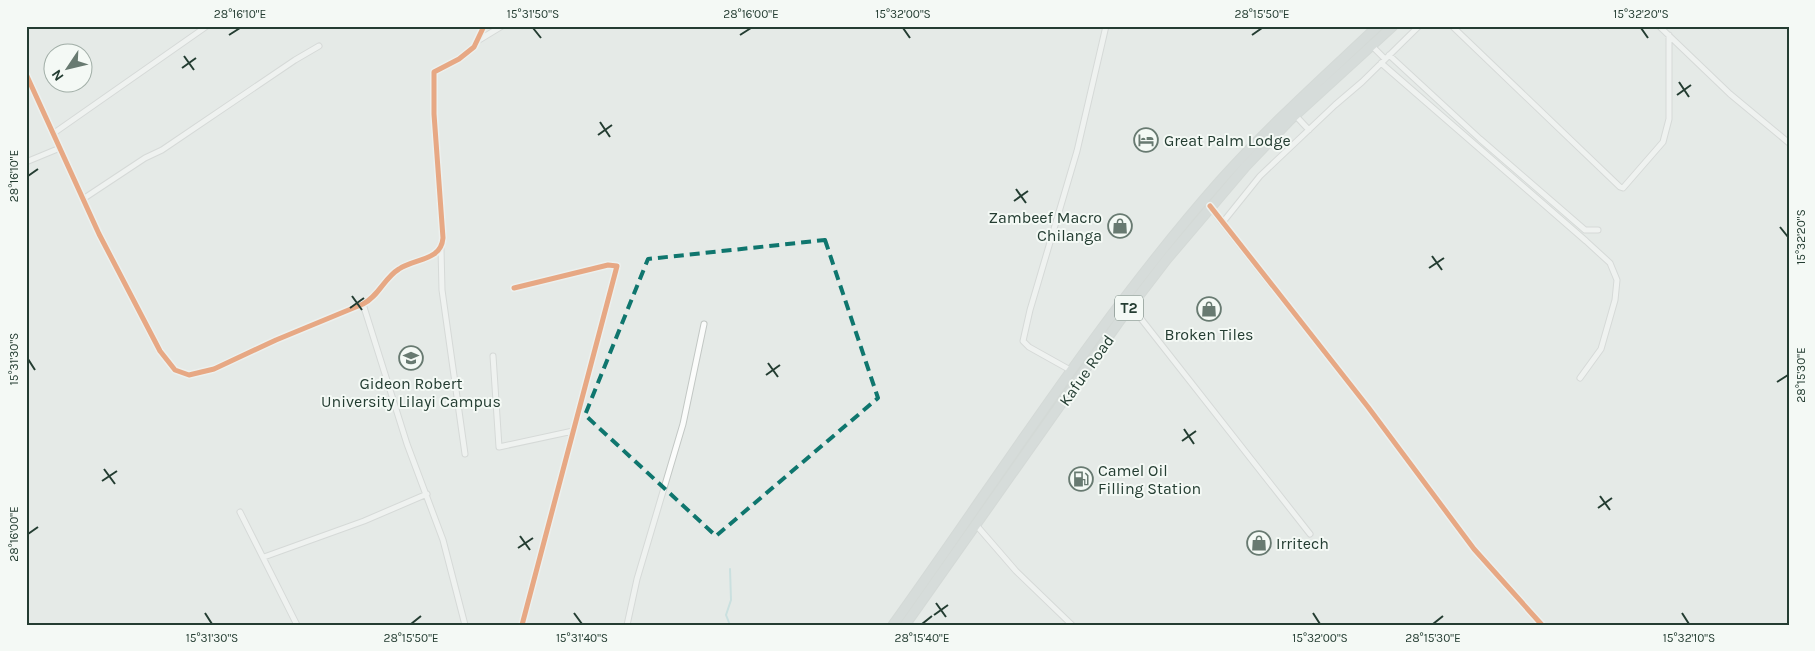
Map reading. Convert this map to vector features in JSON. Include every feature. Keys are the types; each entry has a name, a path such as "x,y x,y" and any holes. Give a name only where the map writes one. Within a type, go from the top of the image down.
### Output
{"highway":[{"name":"Kafue Road","path":"893,625 1072,371 1149,267 1257,140 1378,26"},
{"name":"Kafue Road","path":"906,625 1131,306 1210,206 1295,115 1393,26"}],"street":[{"path":"54,133 207,26"},
{"path":"479,40 484,26"},
{"path":"465,454 442,290 441,249 443,238 434,117 434,74 438,69 465,54 479,40 502,26"},
{"path":"1072,371 1029,347 1024,341 1030,310 1077,150 1106,26"},
{"path":"1223,222 1260,176 1419,26"},
{"path":"1452,26 1620,188 1623,188 1663,142 1668,131 1670,119 1669,35"},
{"path":"1659,26 1730,94 1789,143"},
{"path":"83,199 145,158 170,145 294,60 319,46"},
{"path":"1371,46 1614,268 1617,280 1614,300 1601,349 1580,378"},
{"path":"1385,59 1585,230 1598,230"},
{"path":"26,74 83,199 160,351 168,364 183,374 190,376 214,369 276,340 363,304 376,296 396,270 435,255 441,249"},
{"path":"26,91 33,88"},
{"path":"1295,115 1309,130"},
{"path":"1784,139 1789,134"},
{"path":"26,162 60,148"},
{"path":"1210,206 1368,406 1474,549 1542,625"},
{"path":"514,288 608,264 617,266 522,625"},
{"path":"363,304 404,435 443,540 466,625"},
{"path":"1131,306 1310,534"},
{"path":"628,625 637,579 684,424 704,324"},
{"path":"493,356 499,447 573,431"},
{"path":"264,558 364,522 427,494"},
{"path":"240,512 298,625"},
{"path":"977,526 1016,571 1072,625"}],"highlighted area":[{"path":"825,240 878,398 716,536 585,415 648,259"}],"waterway":[{"path":"730,569 731,600 726,615 730,625"}],"cycle path":[{"path":"26,74 99,234 160,351 175,370 189,375 214,369 276,340 363,304 369,301 389,277 399,269 427,258 438,251 443,238 434,114 434,72 459,59 474,47 484,26"},
{"path":"1210,206 1368,407 1474,549 1542,625"},
{"path":"514,288 608,265 617,266 522,625"}],"place":[{"name":"Great Palm Lodge","path":"1146,140"},
{"name":"Zambeef Macro Chilanga","path":"1120,226"},
{"name":"Broken Tiles","path":"1209,309"},
{"name":"Gideon Robert University Lilayi Campus","path":"411,358"},
{"name":"Camel Oil Filling Station","path":"1081,479"},
{"name":"Irritech","path":"1259,543"}]}
